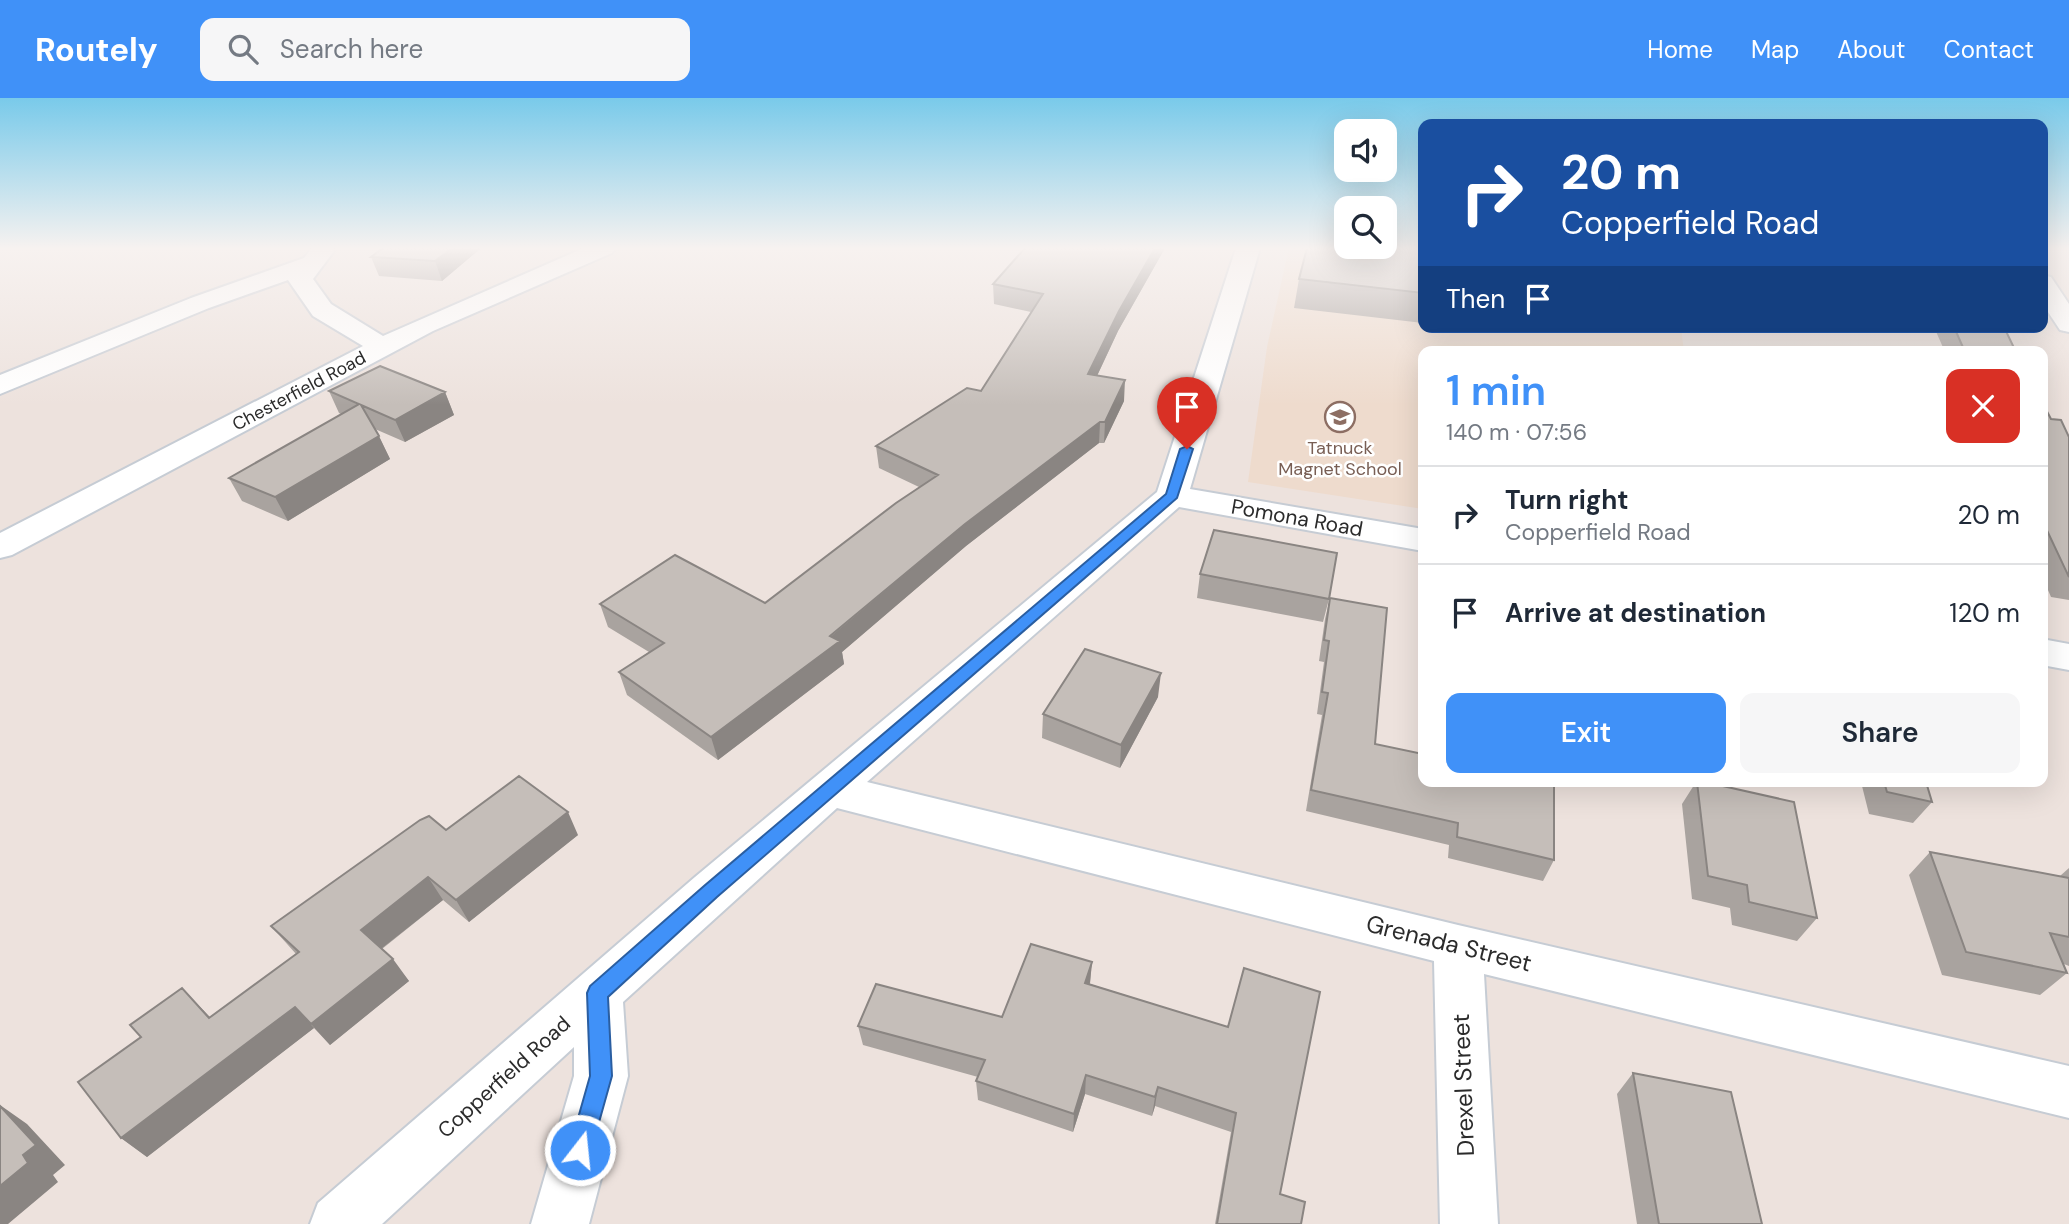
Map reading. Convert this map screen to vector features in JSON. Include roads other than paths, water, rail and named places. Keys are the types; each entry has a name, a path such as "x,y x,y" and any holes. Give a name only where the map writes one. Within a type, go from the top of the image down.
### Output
{"street":[{"path":"0,385 206,301"},
{"path":"315,301 322,310 383,346"},
{"name":"Chesterfield Road","path":"0,547 383,346 481,301"},
{"path":"1172,496 1232,301"},
{"path":"2054,301 2069,324"},
{"name":"Pomona Road","path":"1172,496 1418,539"},
{"name":"Copperfield Road","path":"339,1224 597,993 1172,496"},
{"path":"2048,653 2069,657"},
{"name":"Grenada Street","path":"830,790 1458,946 2069,1092"},
{"name":"Drexel Street","path":"1458,946 1469,1224"},
{"path":"560,1224 601,1076 597,993"}],"place":[{"name":"Tatnuck Magnet School","path":"1340,417"}]}
